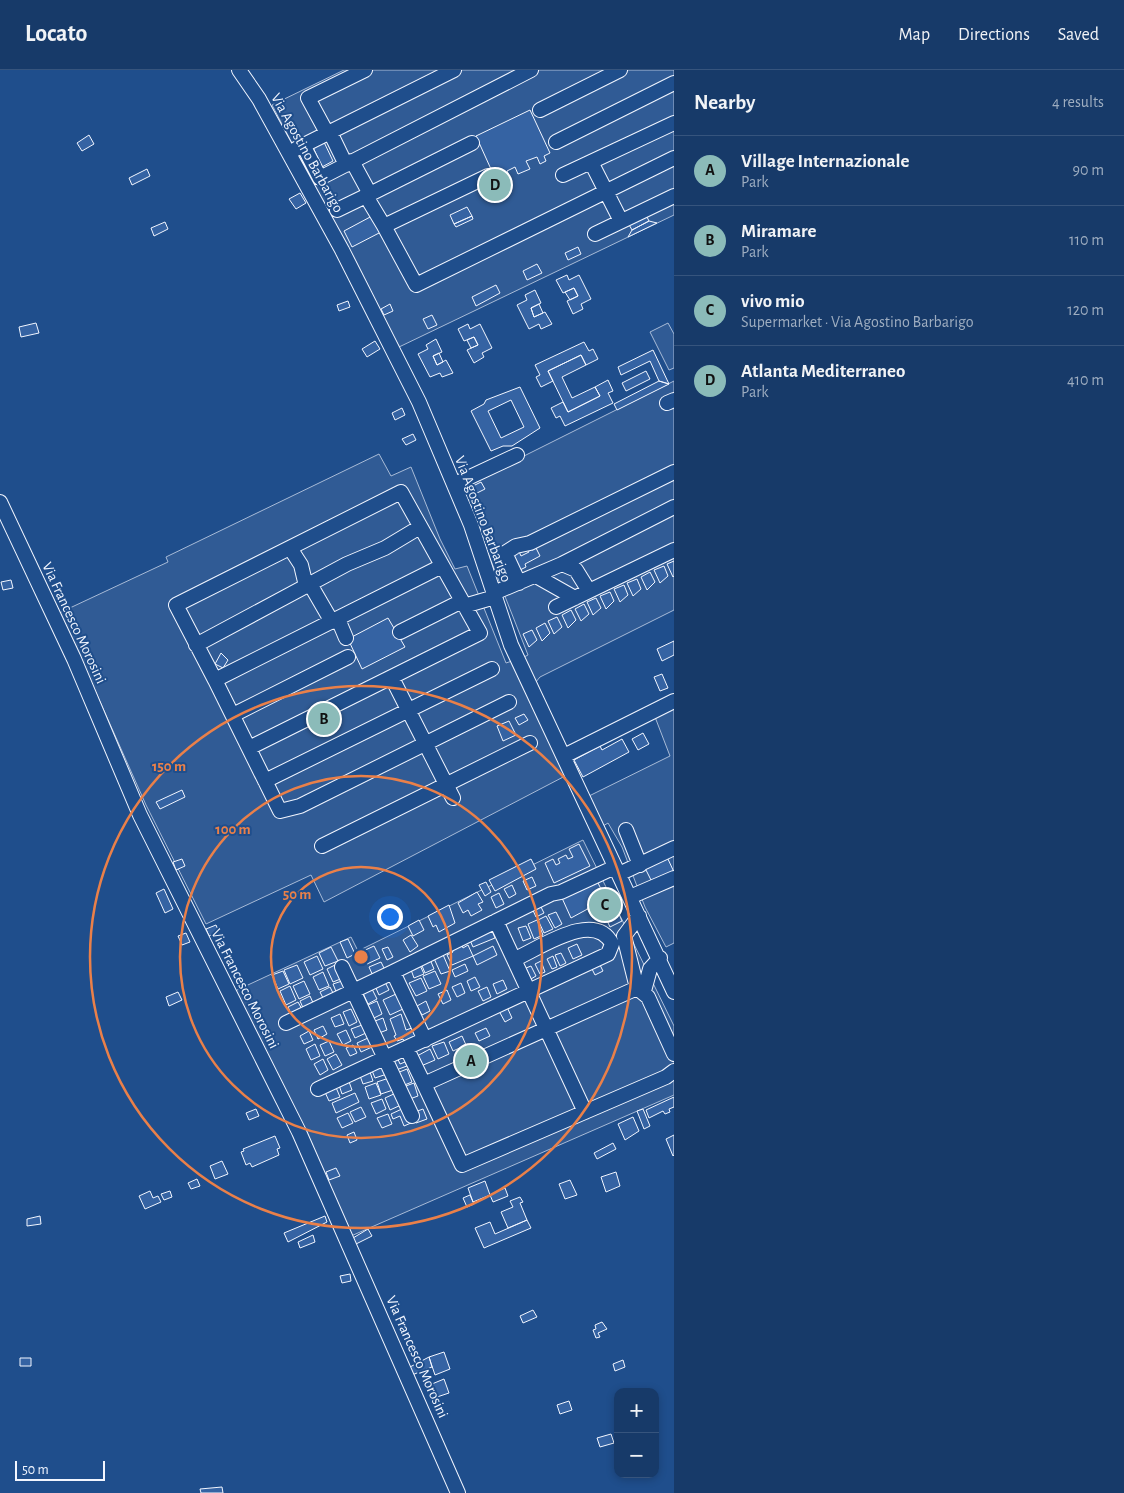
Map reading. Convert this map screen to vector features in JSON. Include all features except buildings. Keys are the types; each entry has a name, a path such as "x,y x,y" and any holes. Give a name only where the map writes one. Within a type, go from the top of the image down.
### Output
{"street":[{"name":"Via Agostino Barbarigo","path":"239,70 288,153 373,312 418,402 455,484 515,654 639,916 665,959 674,992"},
{"path":"365,70 308,98 368,195 416,285 674,158"},
{"path":"288,153 454,70"},
{"path":"303,145 320,178 531,70"},
{"path":"540,110 620,70"},
{"path":"556,142 674,83"},
{"path":"563,175 674,123"},
{"path":"337,210 472,143"},
{"path":"591,162 621,221"},
{"path":"384,226 488,176"},
{"path":"594,234 674,196"},
{"path":"455,484 517,455"},
{"path":"519,583 504,553 516,546 530,543 674,472"},
{"path":"249,748 480,633 401,492 176,605 280,811 300,806 509,702"},
{"name":"Via Francesco Morosini","path":"0,502 40,591 74,659 140,815 299,1132 458,1493"},
{"path":"400,632 463,603 494,595 536,576 674,506"},
{"path":"196,644 347,564 385,548 420,527"},
{"path":"290,548 301,565 308,585 346,638"},
{"path":"556,607 674,550"},
{"path":"562,564 576,570 589,591"},
{"path":"215,680 442,566"},
{"path":"536,576 575,598"},
{"path":"232,715 348,657"},
{"path":"266,781 492,669"},
{"path":"392,678 453,798"},
{"path":"564,756 674,702"},
{"path":"322,846 530,743"},
{"path":"626,830 640,865"},
{"path":"286,1023 496,921 617,870 640,865 674,848"},
{"path":"630,897 674,878"},
{"path":"639,916 624,936 641,990 674,1054"},
{"path":"496,921 510,952 516,959 585,1112"},
{"path":"318,1089 608,954 612,944 608,936 602,931 578,930 516,959"},
{"path":"424,1084 547,1028 641,990 650,969 665,959"},
{"path":"342,966 412,1116"},
{"path":"393,972 425,1040"},
{"path":"407,1049 462,1165 666,1077 674,1070"}],"shaded area":[{"path":"344,70 674,70 674,215 399,347 272,105"},
{"path":"668,323 674,334 674,368 669,370 650,332"},
{"path":"674,381 674,610 540,677 535,683 524,657 528,655 462,487"},
{"path":"379,454 391,476 411,467 440,539 455,569 467,566 506,663 512,661 567,775 324,902 311,875 206,924 146,805 73,641 57,614 168,562 166,557"},
{"path":"674,707 674,943 666,947 645,907 622,847 608,823 603,826 589,796 670,756 655,717"},
{"path":"583,840 674,1026 674,1095 351,1236 235,991 351,937 358,951"}],"place":[{"name":"Atlanta Mediterraneo","path":"495,185"},
{"name":"Miramare","path":"324,719"},
{"name":"vivo mio","path":"605,905"},
{"name":"Village Internazionale","path":"471,1061"}]}
